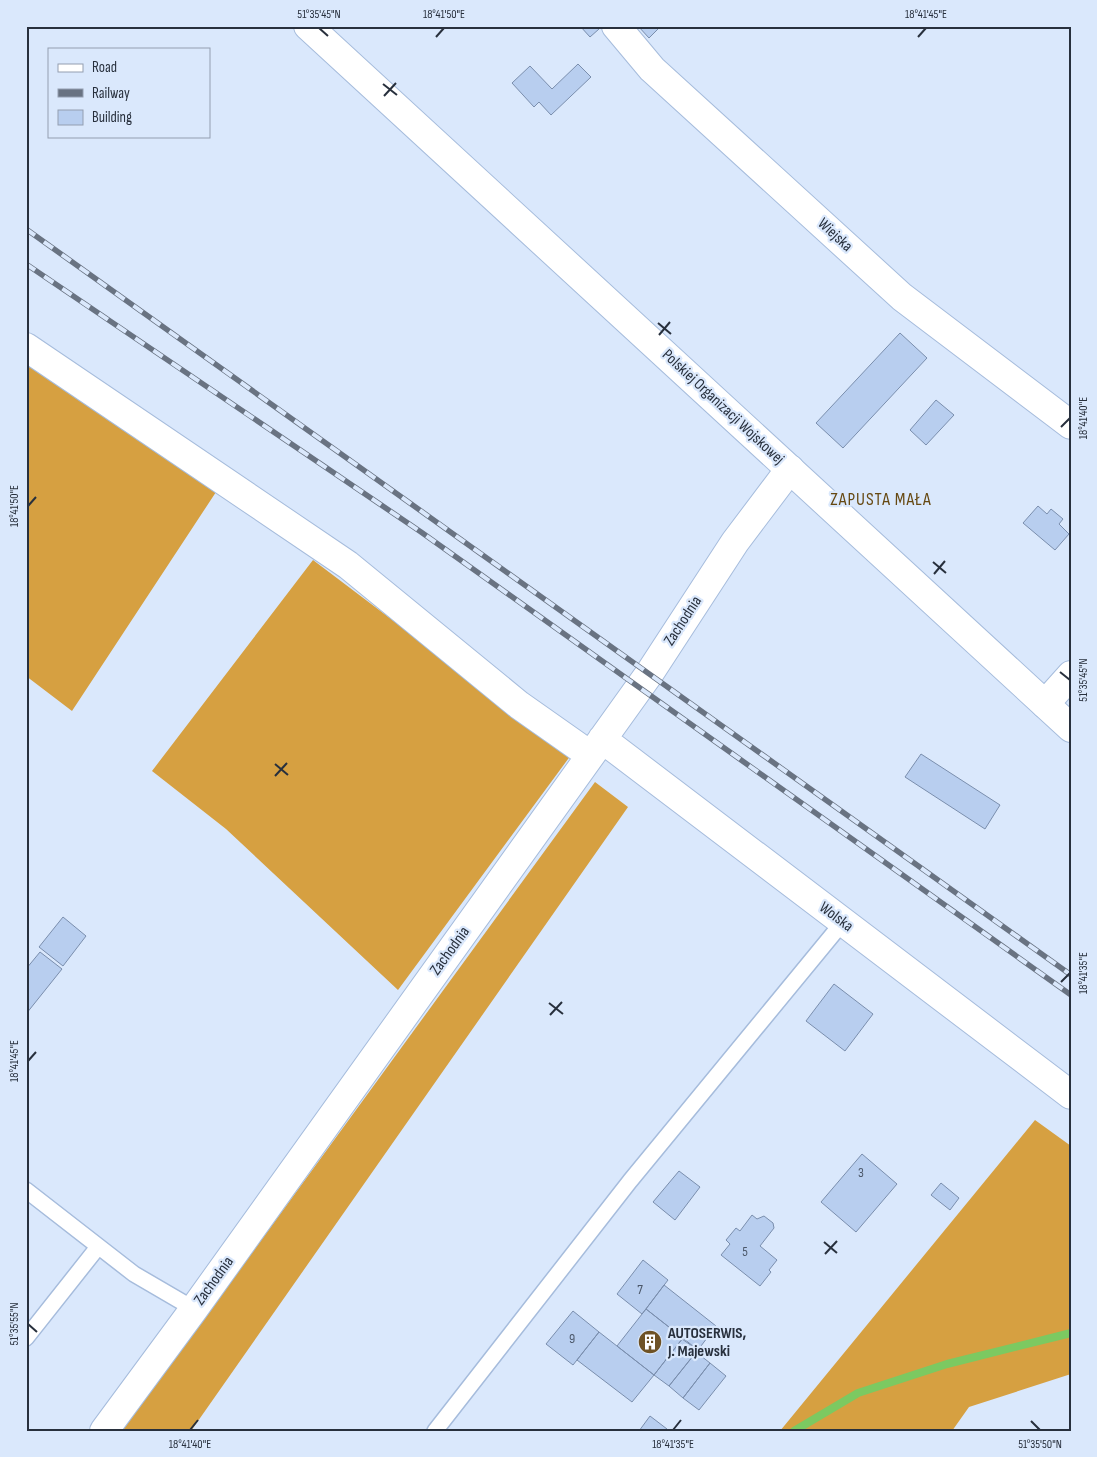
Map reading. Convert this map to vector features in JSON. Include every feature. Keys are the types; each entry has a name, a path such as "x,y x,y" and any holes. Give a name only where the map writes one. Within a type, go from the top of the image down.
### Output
{"street":[{"name":"Polskiej Organizacji Wojskowej","path":"308,26 1071,728"},
{"name":"Wiejska","path":"616,26 652,69 902,297 1071,425"},
{"name":"Wolska","path":"26,347 348,565 519,705 596,747 843,922 1071,1095"},
{"name":"Zachodnia","path":"104,1431 194,1309 649,674 735,542 790,469"},
{"path":"1045,704 1071,675"}],"lane":[{"path":"435,1431 630,1181 843,922"},
{"path":"26,1190 134,1274 194,1309"},
{"path":"26,1338 98,1246"}],"shaded area":[{"path":"26,359 218,489 72,711 26,676"},
{"path":"313,560 571,755 398,990 226,829 152,771"},
{"path":"595,782 628,807 191,1431 122,1431"},
{"path":"1035,1120 1071,1146 1071,1374 969,1407 952,1431 780,1431"}],"building":[{"path":"580,26 597,26 599,29 590,37"},
{"path":"638,26 661,26 649,38"},
{"path":"578,64 591,77 551,115 539,102 534,107 512,83 530,66 552,89"},
{"path":"900,333 927,358 843,448 816,423"},
{"path":"936,400 954,415 926,445 910,430"},
{"path":"1038,506 1047,514 1051,509 1063,519 1059,524 1069,534 1055,550 1023,523"},
{"path":"921,754 1000,805 985,829 905,777"},
{"path":"63,917 86,936 63,966 39,947"},
{"path":"40,952 62,969 26,1014 26,969"},
{"path":"834,984 873,1014 845,1051 806,1021"},
{"path":"862,1154 897,1184 856,1232 821,1202"},
{"path":"679,1171 700,1187 675,1220 653,1202"},
{"path":"941,1183 959,1198 950,1210 931,1195"},
{"path":"752,1215 757,1219 764,1216 773,1223 774,1228 760,1246 777,1260 769,1270 771,1272 760,1286 721,1255 730,1244 726,1240 736,1228 740,1231"},
{"path":"643,1260 668,1280 642,1314 617,1294"},
{"path":"664,1285 716,1326 698,1350 646,1309"},
{"name":"AUTOSERWIS, J. Majewski","path":"646,1309 683,1338 654,1375 617,1346"},
{"path":"573,1311 599,1332 573,1365 546,1344"},
{"path":"599,1332 654,1375 632,1402 577,1360"},
{"path":"682,1339 698,1350 669,1386 654,1375"},
{"path":"696,1352 710,1363 683,1398 669,1386"},
{"path":"710,1363 726,1376 699,1410 683,1398"},
{"path":"650,1416 667,1429 666,1431 639,1431"}],"waterway":[{"path":"794,1431 858,1393 947,1364 1071,1333"}],"railway":[{"path":"26,229 1071,975"},
{"path":"26,264 421,532 1071,995"}],"place":[{"name":"AUTOSERWIS, J. Majewski","path":"650,1342"}],"district":[{"name":"ZAPUSTA MAŁA","path":"881,499"}]}
